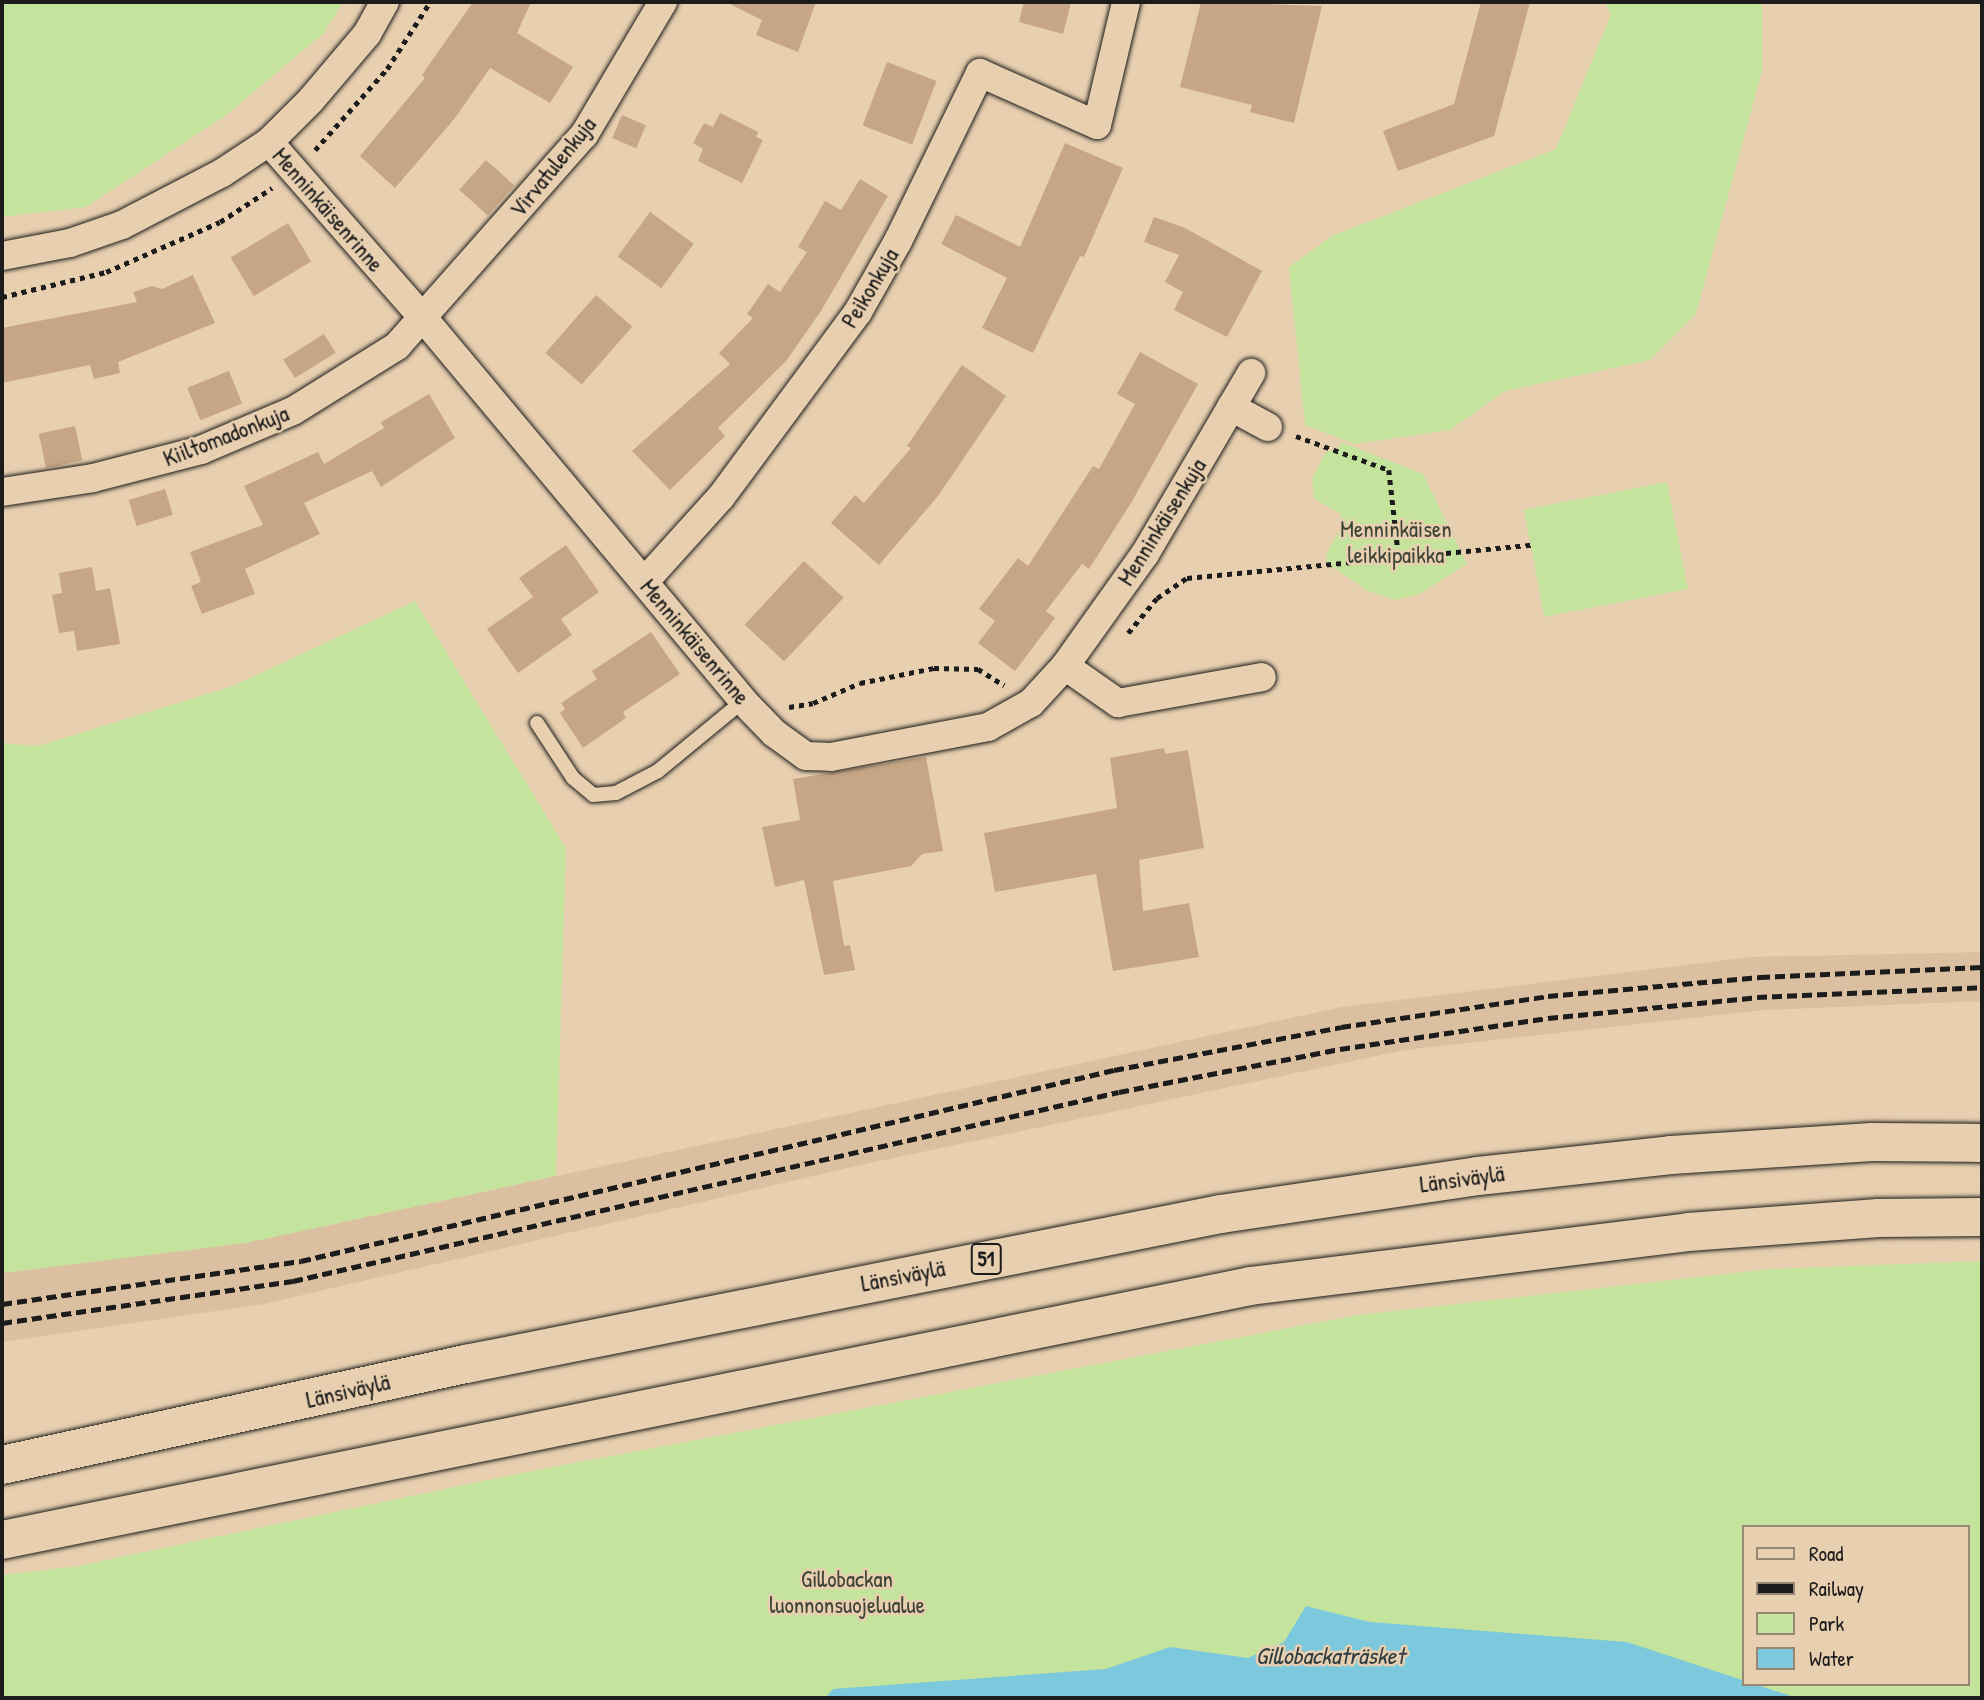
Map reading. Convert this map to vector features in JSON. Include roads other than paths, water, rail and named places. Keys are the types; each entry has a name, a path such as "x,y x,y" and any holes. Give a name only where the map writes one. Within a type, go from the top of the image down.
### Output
{"highway":[{"name":"Länsiväylä","path":"2,1465 466,1363 1221,1214 1478,1176 1671,1155 1872,1142 1982,1143"},
{"path":"2,1541 1250,1286 1688,1232 1878,1218 1982,1217"}],"street":[{"path":"2,256 71,243 122,225 222,173 269,142 338,69 385,2"},
{"name":"Virvatulenkuja","path":"424,319 584,135 663,2"},
{"name":"Peikonkuja","path":"645,581 721,496 858,312 898,242 980,73 1097,125 1126,2"},
{"name":"Menninkäisenrinne","path":"269,142 424,319 743,701 783,740 817,758 988,727 1031,704 1065,666"},
{"name":"Kiiltomadonkuja","path":"2,492 106,475 201,450 293,411 360,373 424,319"},
{"name":"Menninkäisenkuja","path":"1065,666 1145,554 1251,373"},
{"path":"1231,407 1268,426"},
{"path":"1065,666 1118,703 1262,677"}],"lane":[{"path":"537,723 573,778 593,795 616,793 658,771 743,701"}],"water":[{"name":"Gillobackaträsket","path":"1306,1606 1370,1622 1627,1642 1742,1680 1742,1686 1761,1686 1797,1698 825,1698 833,1689 1106,1669 1170,1647 1248,1658 1284,1642"}],"railway":[{"path":"2,1304 301,1261 1114,1070 1341,1027 1548,996 1760,977 1982,967"},
{"path":"2,1323 293,1281 1119,1092 1340,1049 1548,1018 1757,997 1982,987"}],"park label":[{"name":"Menninkäisen leikkipaikka","path":"1396,542"},
{"name":"Gillobackan luonnonsuojelualue","path":"847,1592"}]}
